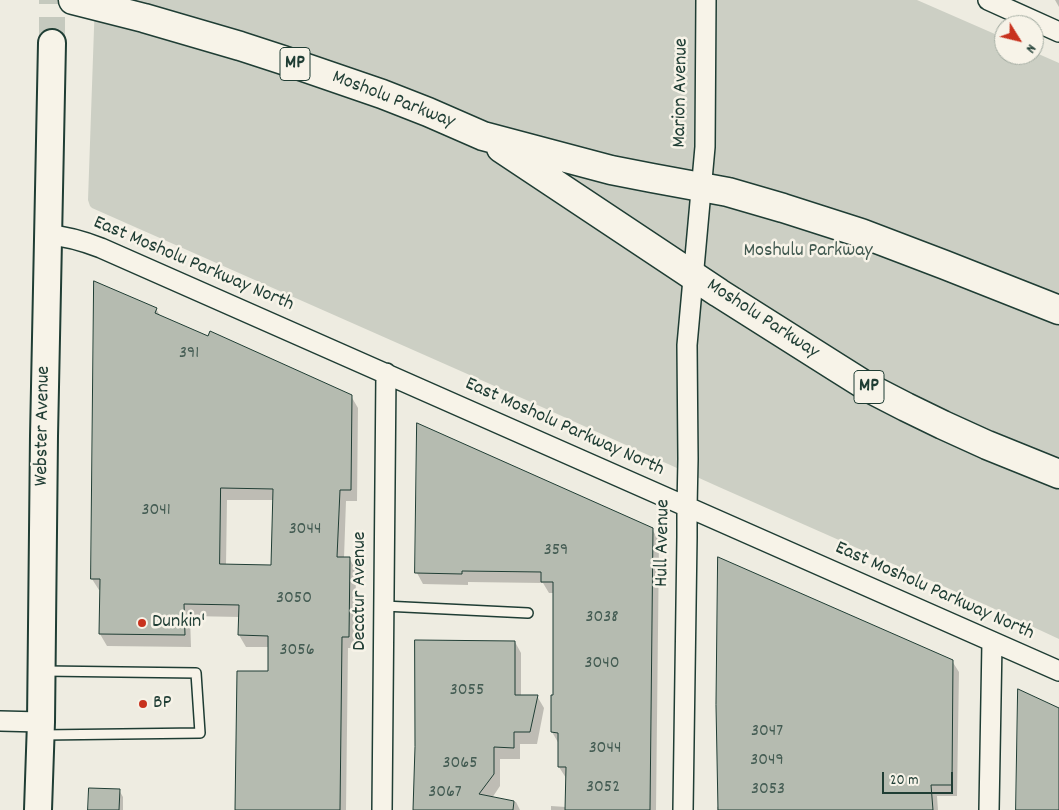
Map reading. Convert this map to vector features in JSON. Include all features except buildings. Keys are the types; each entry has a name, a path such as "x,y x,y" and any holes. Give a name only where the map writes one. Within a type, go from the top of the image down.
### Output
{"main road":[{"name":"Mosholu Parkway","path":"73,0 222,41 291,63 382,94 483,136 612,170 746,196 861,233 1059,310"},
{"name":"Webster Avenue","path":"38,810 41,728 45,328 52,43"},
{"name":"Mosholu Parkway","path":"483,136 571,196 836,367 897,402 944,425 987,445 1059,474"}],"street":[{"name":"Marion Avenue","path":"701,187 705,147 706,0"},
{"path":"988,0 1016,6 1059,32"},
{"name":"Hull Avenue","path":"683,810 688,459 687,344 701,187"},
{"name":"East Mosholu Parkway North","path":"48,235 62,235 101,248 386,373 686,508 1059,671"},
{"name":"Decatur Avenue","path":"382,810 386,373"},
{"path":"989,810 992,642"},
{"path":"0,721 41,728"}],"lane":[{"path":"384,606 528,613"},
{"path":"41,670 196,673 200,733 41,728"}],"green space":[{"name":"Moshulu Parkway","path":"95,0 917,0 994,34 994,65 1044,65 1044,56 1059,63 1059,639 92,208 88,200"}],"tunnel":[{"path":"52,0 52,43"}],"place":[{"name":"Dunkin'","path":"142,623"},
{"name":"BP","path":"143,704"}]}
